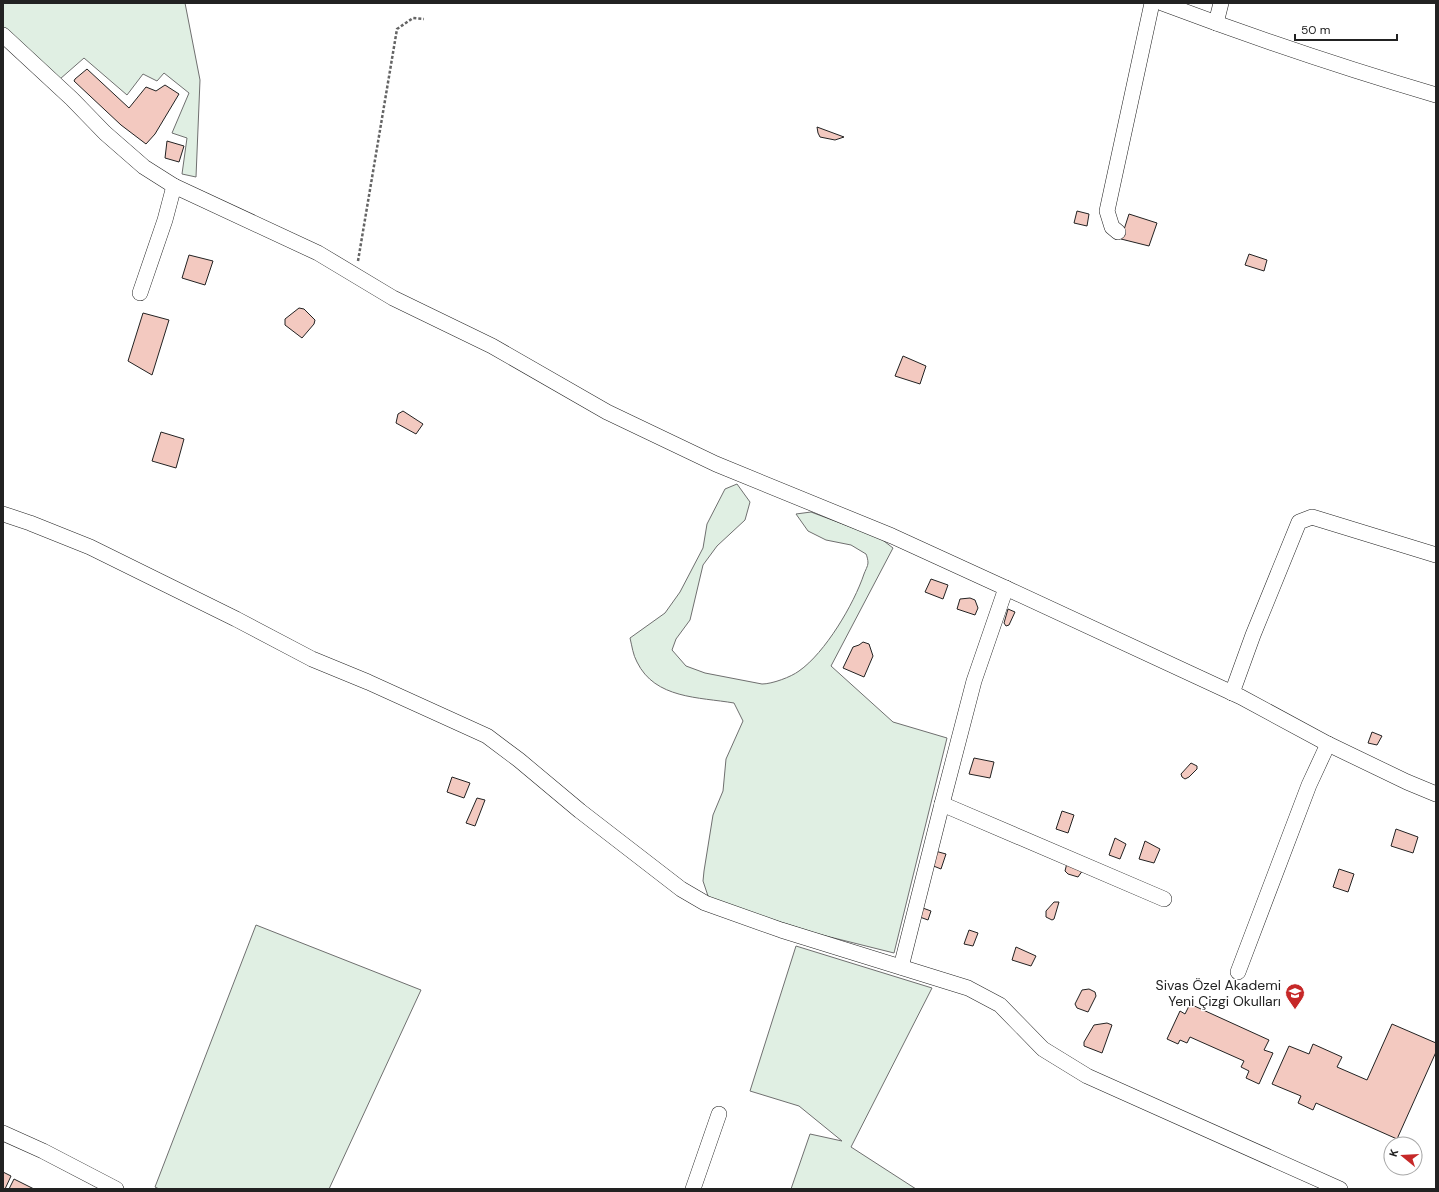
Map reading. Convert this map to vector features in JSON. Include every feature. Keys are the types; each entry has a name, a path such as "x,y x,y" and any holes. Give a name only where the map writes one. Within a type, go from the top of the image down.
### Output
{"street":[{"path":"1118,232 1112,227 1107,210 1152,3"},
{"path":"1162,3 1216,23 1436,95"},
{"path":"1216,23 1221,3"},
{"path":"3,36 72,99 105,133 138,162 174,186 318,253 393,298 492,346 608,412 716,464 892,536 1006,588 1232,693 1328,744 1407,782 1436,794"},
{"path":"140,292 165,220 174,186"},
{"path":"3,514 90,547 312,659 382,688 487,736 519,760 599,826 681,889 705,903 781,930 968,988 1000,1005 1043,1049 1087,1076 1340,1189"},
{"path":"1232,693 1253,635 1299,522 1312,517 1436,555"},
{"path":"902,967 974,681 1006,588"},
{"path":"1238,972 1309,785 1328,744"},
{"path":"942,804 1164,899"},
{"path":"693,1189 718,1114"},
{"path":"3,1133 43,1151 116,1189"}],"path":[{"path":"356,276 397,29 413,18 424,19"}],"green space":[{"path":"3,3 185,3 200,80 196,177 182,174 187,138 172,133 189,93 164,73 157,81 143,74 127,95 84,58 60,79 3,30"},
{"path":"737,484 750,502 745,520 717,546 703,565 690,620 676,639 672,650 686,666 705,673 762,684 771,683 791,676 809,663 838,627 868,566 866,554 851,545 826,540 808,531 796,514 811,512 880,538 893,548 831,666 893,722 947,738 894,953 818,934 717,902 708,896 703,881 713,815 723,791 726,759 743,721 734,703 679,694 666,690 655,683 645,674 637,662 630,638 665,613 680,592 703,548 707,524 725,489"},
{"path":"256,925 421,990 329,1189 159,1189 155,1187"},
{"path":"796,946 932,988 851,1147 916,1189 791,1189 810,1134 842,1141 799,1106 750,1091"}],"building":[{"path":"87,69 129,108 146,87 156,91 165,85 179,94 155,134 146,144 121,125 74,81"},
{"path":"817,127 844,137 835,140 820,137"},
{"path":"167,141 184,146 179,162 165,158"},
{"path":"1077,211 1089,214 1087,226 1074,223"},
{"path":"1129,214 1157,223 1149,246 1121,239"},
{"path":"1249,254 1267,260 1264,271 1245,265"},
{"path":"189,255 213,261 205,285 182,278"},
{"path":"299,308 304,309 315,320 314,324 302,338 285,325 285,319"},
{"path":"143,313 169,320 152,375 128,361"},
{"path":"903,356 926,366 920,384 895,376"},
{"path":"403,411 423,424 416,434 396,423 398,414"},
{"path":"161,432 184,439 176,468 152,461"},
{"path":"931,579 948,585 943,599 925,592"},
{"path":"970,598 975,600 978,608 975,615 957,609 960,599"},
{"path":"1008,609 1015,612 1009,625 1006,626 1004,623"},
{"path":"863,642 869,644 873,656 864,677 843,668 853,647"},
{"path":"1372,732 1382,736 1377,745 1368,743"},
{"path":"974,758 994,762 990,778 969,774"},
{"path":"1191,763 1197,766 1197,769 1185,779 1181,774"},
{"path":"452,777 470,783 464,798 447,792"},
{"path":"477,798 485,800 475,826 466,823"},
{"path":"1062,811 1074,815 1068,833 1056,829"},
{"path":"1396,829 1418,837 1413,853 1391,846"},
{"path":"1115,838 1126,844 1120,859 1109,855"},
{"path":"1145,841 1160,849 1154,863 1139,859"},
{"path":"935,851 946,854 941,869 931,865"},
{"path":"1067,863 1083,870 1078,877 1068,874 1065,871"},
{"path":"1339,869 1354,874 1348,892 1333,887"},
{"path":"1054,902 1059,902 1054,919 1052,920 1046,917 1046,911"},
{"path":"920,907 931,911 928,920 917,916"},
{"path":"969,930 978,933 973,946 964,944"},
{"path":"1016,947 1036,956 1031,966 1012,960"},
{"path":"1089,989 1095,992 1096,996 1088,1012 1077,1008 1075,1004 1082,990"},
{"path":"1190,1004 1269,1040 1264,1050 1273,1053 1259,1084 1246,1078 1249,1071 1241,1067 1244,1061 1190,1037 1187,1043 1180,1040 1178,1044 1167,1039 1180,1011 1185,1014"},
{"path":"1107,1023 1112,1025 1102,1053 1084,1046 1084,1042 1094,1025"},
{"path":"1392,1024 1436,1043 1436,1052 1398,1136 1390,1136 1316,1103 1313,1110 1298,1103 1301,1096 1272,1084 1289,1046 1309,1054 1313,1044 1342,1057 1337,1067 1367,1080"},
{"path":"3,1172 11,1176 5,1189 3,1189"},
{"path":"14,1179 34,1189 9,1189"}],"place":[{"name":"Sivas Özel Akademi Yeni Çizgi Okulları","path":"1295,1010"}]}
